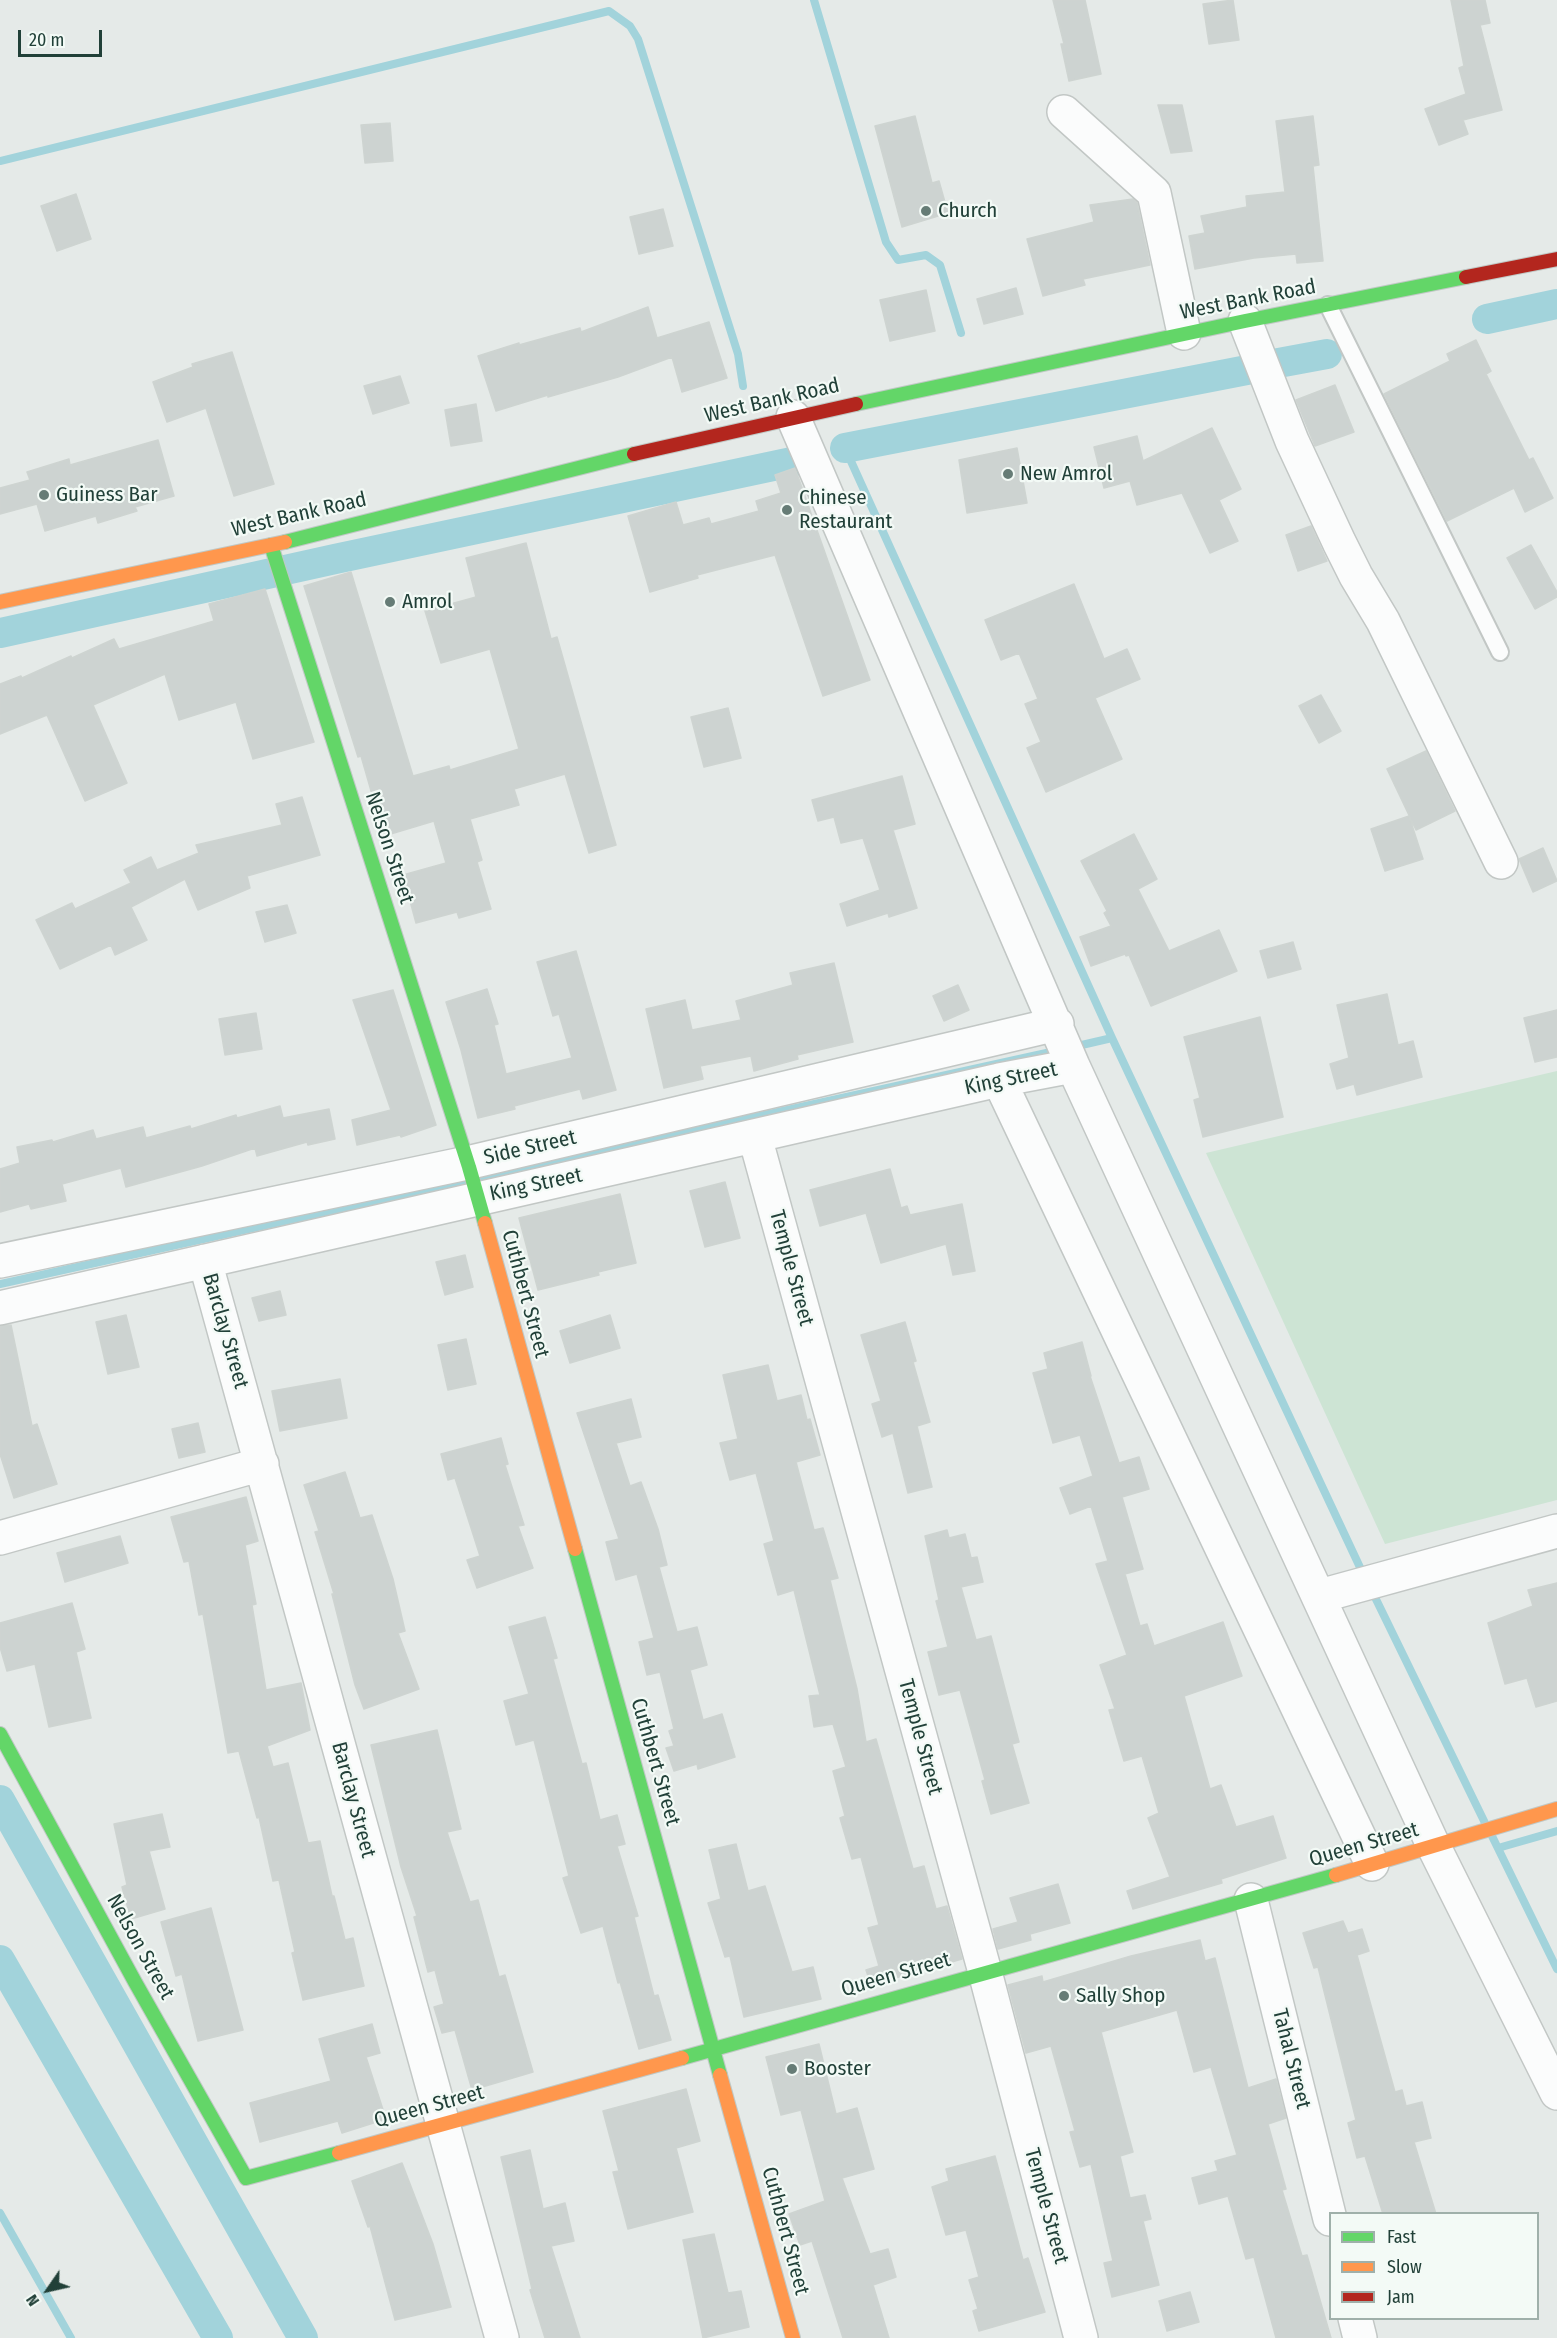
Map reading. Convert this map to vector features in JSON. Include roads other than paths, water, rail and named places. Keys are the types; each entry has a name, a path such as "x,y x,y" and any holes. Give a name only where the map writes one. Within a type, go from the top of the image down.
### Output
{"street":[{"path":"1064,112 1154,193 1184,333"},
{"name":"West Bank Road","path":"0,602 271,545 645,451 793,417 1184,333 1557,259"},
{"path":"1245,321 1292,441 1334,532 1356,576 1383,621 1501,862"},
{"path":"793,417 1057,1024 1073,1066 1320,1596 1434,1847 1557,2093"},
{"name":"Nelson Street","path":"271,545 472,1180"},
{"name":"Side Street","path":"0,1261 472,1180 1057,1024"},
{"name":"King Street","path":"0,1308 205,1261 472,1180 755,1137 999,1080 1073,1066"},
{"path":"999,1080 1372,1864"},
{"name":"Temple Street","path":"755,1137 985,1972 1081,2338"},
{"name":"Cuthbert Street","path":"472,1180 793,2338"},
{"name":"Barclay Street","path":"205,1261 502,2338"},
{"path":"0,1538 262,1464"},
{"path":"1320,1596 1557,1531"},
{"name":"Nelson Street","path":"0,1734 135,1982 246,2178"},
{"name":"Queen Street","path":"246,2178 442,2126 985,1972 1251,1900 1557,1809"},
{"name":"Tahal Street","path":"1251,1900 1329,2215"},
{"path":"1355,2320 1360,2338"}],"lane":[{"path":"1328,305 1500,652"}],"waterway":[{"path":"814,0 886,242 898,260 926,255 940,265 961,333"},
{"path":"0,161 609,11 630,26 638,39 738,354 743,386"},
{"path":"1487,319 1557,304"},
{"path":"1273,364 1327,354"},
{"path":"845,448 1247,370"},
{"path":"845,448 1112,1038 1365,1578"},
{"path":"0,633 792,462"},
{"path":"1073,1047 1112,1038"},
{"path":"478,1178 1060,1050"},
{"path":"0,1284 465,1181"},
{"path":"1371,1589 1485,1823"},
{"path":"0,1800 303,2338"},
{"path":"1498,1848 1557,1831"},
{"path":"1491,1834 1557,1969"},
{"path":"0,1960 218,2338"},
{"path":"0,2213 71,2338"}],"place":[{"name":"Church","path":"926,211"},
{"name":"New Amrol","path":"1008,474"},
{"name":"Guiness Bar","path":"44,495"},
{"name":"Chinese Restaurant","path":"787,510"},
{"name":"Amrol","path":"390,602"},
{"name":"Sally Shop","path":"1064,1996"},
{"name":"Booster","path":"792,2069"}]}
